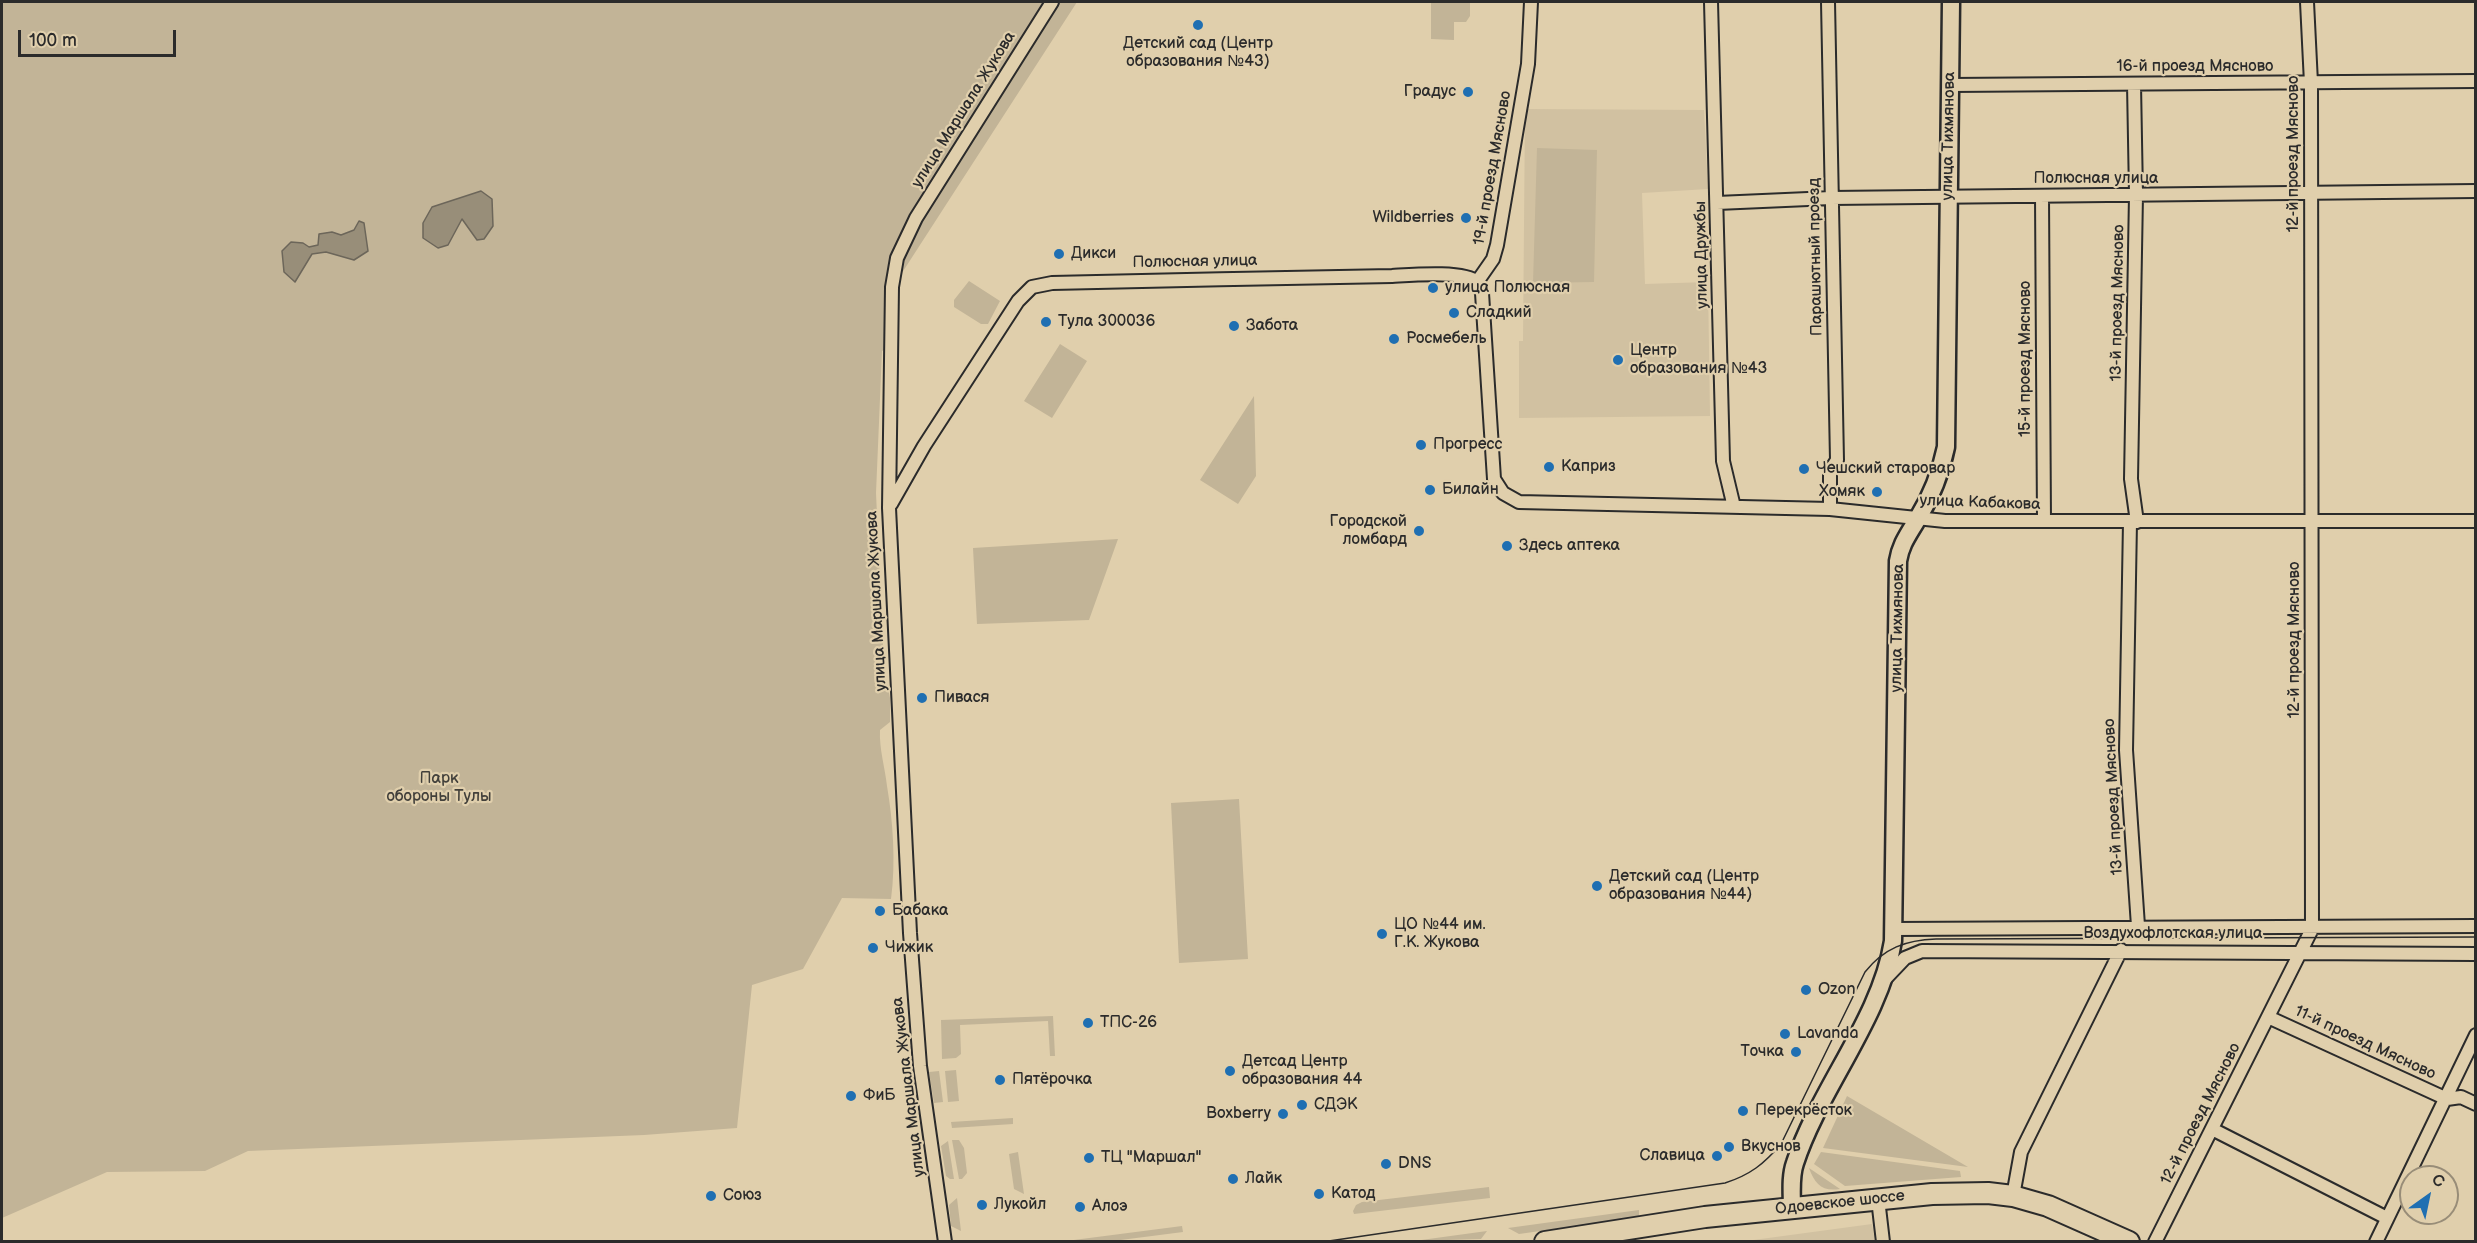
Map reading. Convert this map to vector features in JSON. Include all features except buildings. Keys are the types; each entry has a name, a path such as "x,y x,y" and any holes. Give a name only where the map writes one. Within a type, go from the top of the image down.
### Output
{"main road":[{"name":"Одоевское шоссе","path":"1545,1242 1705,1217 1932,1194 2013,1196 2083,1220 2129,1242"}],"street":[{"name":"улица Маршала Жукова","path":"945,1242 920,1066 910,933 889,508 890,317 897,258 931,192 1052,2"},
{"name":"19-й проезд Мясново","path":"1477,282 1493,259 1497,245 1528,64 1531,2"},
{"name":"улица Дружбы","path":"1712,2 1723,461 1734,507"},
{"name":"Парашютный проезд","path":"1828,2 1837,460 1830,471 1830,509"},
{"name":"улица Тихмянова","path":"1792,1209 1792,1178 1801,1145 1882,982 1891,953 1894,929 1898,561 1904,537 1918,519 1943,463 1946,447 1947,196 1951,2"},
{"name":"12-й проезд Мясново","path":"2155,1242 2312,929 2311,83 2307,2"},
{"name":"16-й проезд Мясново","path":"1951,85 2475,81"},
{"name":"13-й проезд Мясново","path":"2134,84 2136,195 2131,479 2133,522 2126,750 2138,926"},
{"name":"Полюсная улица","path":"1717,203 1947,196 2310,195 2475,191"},
{"name":"15-й проезд Мясново","path":"2042,196 2044,521"},
{"name":"Полюсная улица","path":"889,508 924,446 1018,301 1032,287 1052,283 1291,276 1442,275 1471,277 1477,282"},
{"name":"улица Кабакова","path":"1477,282 1482,293 1494,479 1503,493 1519,502 1830,509 1945,521 2312,523 2475,520"},
{"name":"Воздухофлотская улица","path":"1894,929 2138,926 2312,929 2475,926"},
{"name":"Воздухофлотская улица","path":"1882,982 1905,957 1922,951 2121,950 2475,954"},
{"path":"2013,1196 2021,1152 2121,950"},
{"name":"11-й проезд Мясново","path":"2268,1017 2447,1099"},
{"name":"11-й проезд Мясново","path":"2376,1242 2447,1099 2475,1035"},
{"path":"2447,1099 2461,1097 2475,1104"},
{"path":"2212,1128 2387,1218"},
{"path":"1878,1199 1883,1242"}],"shaded area":[{"path":"1525,109 1704,110 1708,189 1642,193 1645,284 1708,282 1710,416 1519,418 1519,341 1523,341"},
{"path":"481,191 492,199 493,226 484,239 477,240 462,219 448,245 438,248 423,238 423,223 432,207"},
{"path":"359,221 364,223 368,251 354,260 326,252 312,254 295,282 284,272 282,251 291,242 303,243 309,247 318,245 319,234 332,232 341,235 354,230"},
{"path":"1872,1224 1875,1241 1746,1241"}],"green space":[{"name":"Парк обороны Тулы","path":"2,2 1077,2 898,279 896,343 882,351 876,493 884,669 890,698 890,722 880,730 880,737 894,857 891,899 842,898 803,969 752,985 737,1128 644,1135 248,1151 205,1171 107,1172 2,1218"},
{"path":"1431,2 1470,2 1470,16 1466,22 1454,22 1454,40 1431,39"},
{"path":"1537,148 1597,150 1594,282 1533,283"},
{"path":"969,281 1000,301 988,324 981,324 954,307 954,300"},
{"path":"1060,344 1087,361 1052,418 1024,401"},
{"path":"1254,396 1256,476 1238,504 1200,480"},
{"path":"1118,539 1089,620 977,624 973,548"},
{"path":"1239,799 1248,959 1179,963 1171,803"},
{"path":"1053,1016 1055,1056 1050,1056 1048,1021 960,1025 961,1054 956,1058 942,1059 941,1020"},
{"path":"956,1070 959,1101 948,1102 945,1071"},
{"path":"939,1071 943,1102 934,1103 929,1072"},
{"path":"1847,1096 1968,1167 1823,1148"},
{"path":"1013,1118 1013,1124 952,1128 951,1122"},
{"path":"952,1140 959,1140 964,1148 967,1173 962,1179 959,1179"},
{"path":"948,1141 954,1179 946,1176 941,1146"},
{"path":"1018,1152 1024,1194 1014,1189 1009,1154"},
{"path":"1821,1152 1960,1171 1961,1177 1845,1186 1814,1164"},
{"path":"1809,1168 1840,1189 1834,1190 1820,1186"},
{"path":"1489,1187 1490,1198 1354,1214 1353,1211 1356,1205 1362,1202"},
{"path":"957,1198 961,1231 951,1226 949,1205"},
{"path":"1639,1210 1639,1217 1519,1234 1508,1228"},
{"path":"1182,1226 1183,1232 1113,1241 1066,1241"},
{"path":"1487,1231 1481,1239 1414,1241"}],"tram line":[{"path":"1322,1242 1725,1183 1742,1176 1762,1163 1781,1144 1865,972 1888,951 1915,941 1936,939 2476,937"}],"place":[{"name":"Детский сад (Центр образования №43)","path":"1198,25"},
{"name":"Градус","path":"1468,92"},
{"name":"Wildberries","path":"1466,218"},
{"name":"Дикси","path":"1059,254"},
{"name":"улица Полюсная","path":"1433,288"},
{"name":"Сладкий","path":"1454,313"},
{"name":"Тула 300036","path":"1046,322"},
{"name":"Забота","path":"1234,326"},
{"name":"Росмебель","path":"1394,339"},
{"name":"Центр образования №43","path":"1618,360"},
{"name":"Прогресс","path":"1421,445"},
{"name":"Каприз","path":"1549,467"},
{"name":"Чешский старовар","path":"1804,469"},
{"name":"Билайн","path":"1430,490"},
{"name":"Хомяк","path":"1877,492"},
{"name":"Городской ломбард","path":"1419,531"},
{"name":"Здесь аптека","path":"1507,546"},
{"name":"Пивася","path":"922,698"},
{"name":"Детский сад (Центр образования №44)","path":"1597,886"},
{"name":"Бабака","path":"880,911"},
{"name":"ЦО №44 им. Г.К. Жукова","path":"1382,934"},
{"name":"Чижик","path":"873,948"},
{"name":"Ozon","path":"1806,990"},
{"name":"ТПС-26","path":"1088,1023"},
{"name":"Lavanda","path":"1785,1034"},
{"name":"Точка","path":"1796,1052"},
{"name":"Детсад Центр образования 44","path":"1230,1071"},
{"name":"Пятёрочка","path":"1000,1080"},
{"name":"ФиБ","path":"851,1096"},
{"name":"СДЭК","path":"1302,1105"},
{"name":"Перекрёсток","path":"1743,1111"},
{"name":"Boxberry","path":"1283,1114"},
{"name":"Вкуснов","path":"1729,1147"},
{"name":"Славица","path":"1717,1156"},
{"name":"ТЦ \"Маршал\"","path":"1089,1158"},
{"name":"DNS","path":"1386,1164"},
{"name":"Лайк","path":"1233,1179"},
{"name":"Катод","path":"1319,1194"},
{"name":"Союз","path":"711,1196"},
{"name":"Лукойл","path":"982,1205"},
{"name":"Алоэ","path":"1080,1207"}]}
